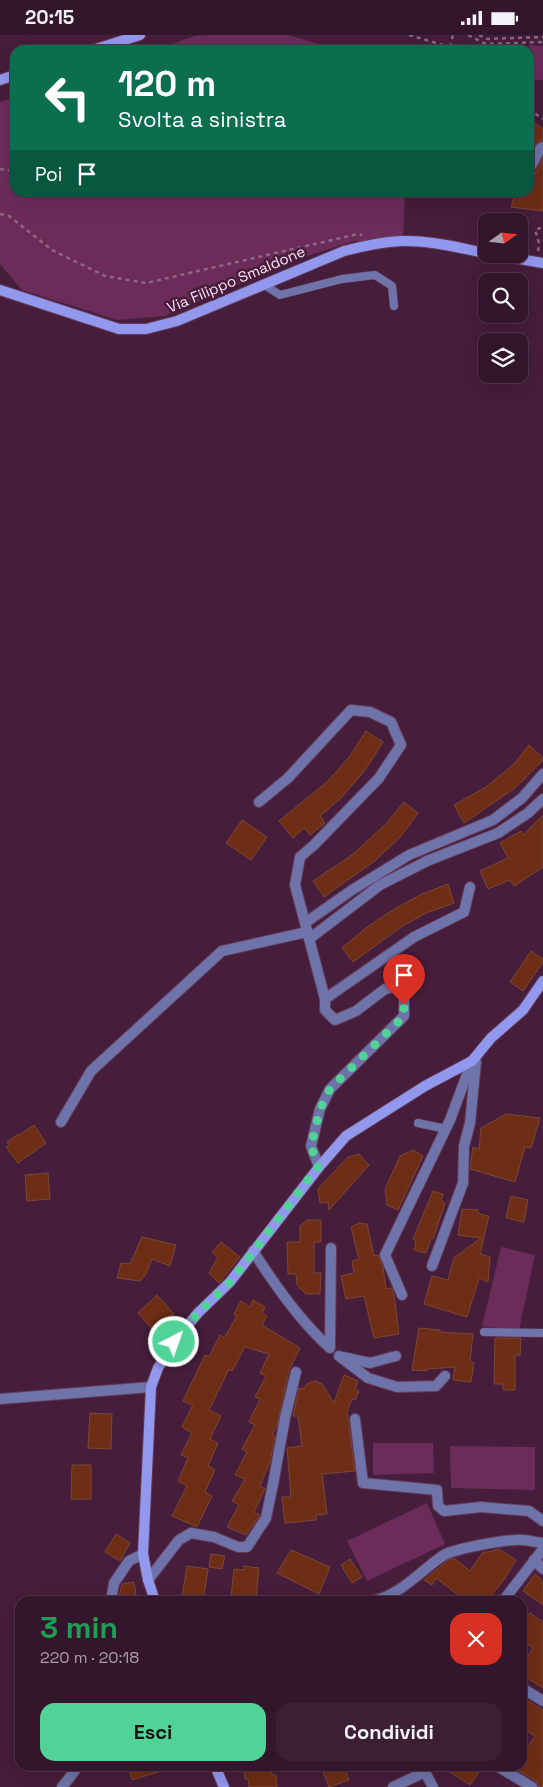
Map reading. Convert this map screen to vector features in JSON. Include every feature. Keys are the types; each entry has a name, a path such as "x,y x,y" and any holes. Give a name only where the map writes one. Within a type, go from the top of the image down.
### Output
{"street":[{"path":"109,45 140,35"},
{"path":"534,160 543,147"},
{"name":"Via Filippo Smaldone","path":"0,290 119,329 146,329 177,321 344,251 370,244 403,241 437,243 478,251"},
{"path":"259,802 288,778 351,710 370,712 391,722 400,745 379,779 300,857 296,885 325,999 324,1010 335,1020 356,1011 385,989 394,987 404,993 404,1016 330,1089 320,1109 311,1146 318,1167"},
{"path":"307,931 352,890 409,855 493,821 522,799 543,774"},
{"path":"61,1122 91,1071 222,951 307,931 380,885 426,861 498,833 528,813 543,799"},
{"path":"325,999 414,937 464,912 470,887"},
{"path":"402,1295 385,1255 446,1129 474,1058 491,1038 523,1010 543,981"},
{"path":"153,1596 143,1554 152,1387 158,1368 174,1342 198,1313 230,1282 318,1167 346,1136 425,1086 474,1058"},
{"path":"432,1267 463,1183 464,1146 470,1123 474,1058"},
{"path":"330,1348 331,1248"},
{"path":"253,1251 311,1331 368,1378 396,1387 436,1386 445,1376"},
{"path":"339,1356 370,1363 396,1356"},
{"path":"148,1580 179,1540 191,1533 214,1537 238,1547 247,1547 254,1539 266,1518 285,1418 296,1372"},
{"path":"0,1399 152,1387"},
{"path":"355,1419 363,1483 437,1490 438,1506 444,1511 481,1507 529,1511 543,1521"},
{"path":"387,1596 406,1585 446,1554 458,1550 516,1540 543,1543"},
{"path":"507,1596 543,1549"},
{"path":"112,1596 114,1583 129,1561 143,1554"},
{"path":"534,1560 543,1569"},
{"path":"527,1691 543,1701"},
{"path":"62,1787 74,1771"},
{"path":"217,1771 224,1787"},
{"path":"393,1787 422,1771"},
{"path":"427,1771 433,1787"},
{"path":"505,1771 532,1787"}],"lane":[{"path":"263,284 280,295 342,279 375,275 392,286 394,306"},
{"path":"418,1123 446,1129"},
{"path":"484,1332 543,1333"}],"path":[{"path":"409,35 443,45"},
{"path":"468,35 486,44 543,42"},
{"path":"479,35 487,39 543,37"},
{"path":"0,214 9,216 52,249 105,276 146,283 358,234 367,235"},
{"path":"540,263 539,243 535,230 543,227"}],"shaded area":[{"path":"288,35 322,45 170,45 194,36"},
{"path":"534,45 543,46 543,80 534,80"},
{"path":"10,99 10,197 405,197 403,241 354,241 298,259 165,316 117,320 22,290 0,264 0,102"},
{"path":"501,1247 535,1255 519,1330 482,1326"},
{"path":"373,1443 433,1443 434,1473 373,1475"},
{"path":"450,1446 535,1447 535,1490 451,1488"},
{"path":"427,1503 445,1544 367,1581 347,1541"}],"building":[{"path":"534,123 543,129 543,140 534,147"},
{"path":"543,158 543,211 511,207 514,198 534,197 535,174"},
{"path":"366,731 383,742 366,769 341,798 320,816 325,823 310,835 304,828 293,838 279,821 328,781 350,756"},
{"path":"529,745 543,760 515,788 464,823 454,805 486,787 513,765"},
{"path":"404,802 418,813 401,836 376,860 324,897 313,881 352,855 386,824"},
{"path":"543,815 543,867 514,886 510,880 488,889 480,871 508,858 500,843 521,831 523,835"},
{"path":"242,820 267,837 251,860 226,843"},
{"path":"448,884 454,903 426,913 401,927 353,962 342,948 391,911 420,895"},
{"path":"531,951 543,959 543,962 523,991 510,982"},
{"path":"506,1114 540,1118 531,1148 525,1147 515,1182 470,1169 473,1147 479,1149 481,1128"},
{"path":"34,1125 46,1143 18,1163 6,1147 9,1145 7,1142"},
{"path":"413,1150 423,1156 398,1210 387,1205 385,1189 400,1156"},
{"path":"359,1154 369,1165 329,1210 328,1202 320,1203 318,1189 348,1157"},
{"path":"48,1173 50,1199 27,1201 25,1175"},
{"path":"433,1191 443,1194 441,1200 445,1203 433,1239 431,1239 426,1253 414,1250 416,1241 413,1239"},
{"path":"511,1196 528,1200 524,1222 506,1218"},
{"path":"462,1209 478,1210 479,1214 489,1216 480,1254 490,1257 488,1282 479,1278 467,1317 424,1304 432,1276 448,1280 454,1258 481,1238 458,1235"},
{"path":"307,1220 321,1220 321,1242 314,1242 314,1273 321,1273 320,1294 306,1294 297,1285 296,1274 288,1274 287,1242 300,1242 300,1226"},
{"path":"359,1223 367,1224 374,1256 378,1255 383,1267 386,1289 392,1288 399,1334 374,1338 364,1296 346,1299 341,1276 354,1273 352,1261 359,1259 351,1227"},
{"path":"142,1237 176,1245 170,1266 152,1259 146,1274 140,1281 117,1278 121,1263 130,1264"},
{"path":"221,1242 240,1257 219,1283 209,1273 218,1257 212,1252"},
{"path":"157,1295 174,1314 155,1332 138,1313"},
{"path":"253,1300 265,1307 262,1313 267,1316 262,1325 300,1348 289,1370 277,1426 272,1435 275,1436 270,1462 260,1486 265,1489 254,1512 260,1515 246,1535 227,1527 239,1505 232,1501 245,1479 235,1475 247,1452 242,1449 255,1425 249,1422 260,1399 255,1397 266,1376 260,1373 269,1354 245,1347 232,1371 229,1369 209,1410 221,1416 210,1439 218,1443 208,1466 215,1470 205,1492 212,1496 197,1527 172,1516 187,1486 178,1481 188,1458 181,1455 192,1433 182,1427 193,1405 183,1401 205,1355 209,1357 220,1335 224,1338 237,1316 234,1314 241,1301 250,1307"},
{"path":"419,1328 440,1330 440,1332 473,1334 470,1362 474,1363 471,1382 453,1380 455,1367 427,1369 427,1371 412,1370"},
{"path":"495,1338 521,1338 520,1355 515,1355 515,1390 503,1390 503,1384 494,1384"},
{"path":"344,1375 358,1381 355,1389 359,1391 355,1400 352,1399 347,1412 355,1471 322,1474 327,1514 316,1515 316,1520 285,1523 282,1497 291,1497 287,1448 302,1446 298,1416 293,1416 299,1388 303,1389 308,1383 316,1381 322,1384 334,1403"},
{"path":"90,1413 112,1414 111,1449 88,1448"},
{"path":"72,1465 91,1465 91,1499 71,1499"},
{"path":"116,1534 130,1543 120,1561 105,1552"},
{"path":"499,1549 516,1560 491,1596 459,1596 436,1578 432,1585 424,1580 447,1561 454,1558 470,1571 483,1552"},
{"path":"291,1550 330,1567 319,1594 277,1573"},
{"path":"211,1554 225,1556 222,1569 209,1567"},
{"path":"350,1559 362,1577 352,1583 341,1565"},
{"path":"187,1566 208,1569 204,1596 182,1596"},
{"path":"244,1566 259,1568 256,1596 231,1596 234,1569 244,1570"},
{"path":"535,1574 541,1579 543,1586 543,1605 523,1591"},
{"path":"134,1582 136,1596 119,1596 122,1584"},
{"path":"530,1613 543,1622 543,1688 527,1678 527,1657 533,1648 527,1644 527,1617"},
{"path":"527,1700 543,1710 543,1787 539,1787 536,1781 519,1771 527,1771 527,1748 535,1736 527,1731"},
{"path":"129,1771 161,1771 132,1780"},
{"path":"244,1771 272,1771 272,1775 276,1775 277,1787 249,1787 248,1779 245,1779"},
{"path":"323,1771 345,1771 349,1780 329,1787"},
{"path":"449,1771 480,1771 470,1785"}],"route":[{"path":"174,1342 198,1313 230,1282 318,1167 311,1146 320,1109 330,1089 404,1016 404,1005"}]}
